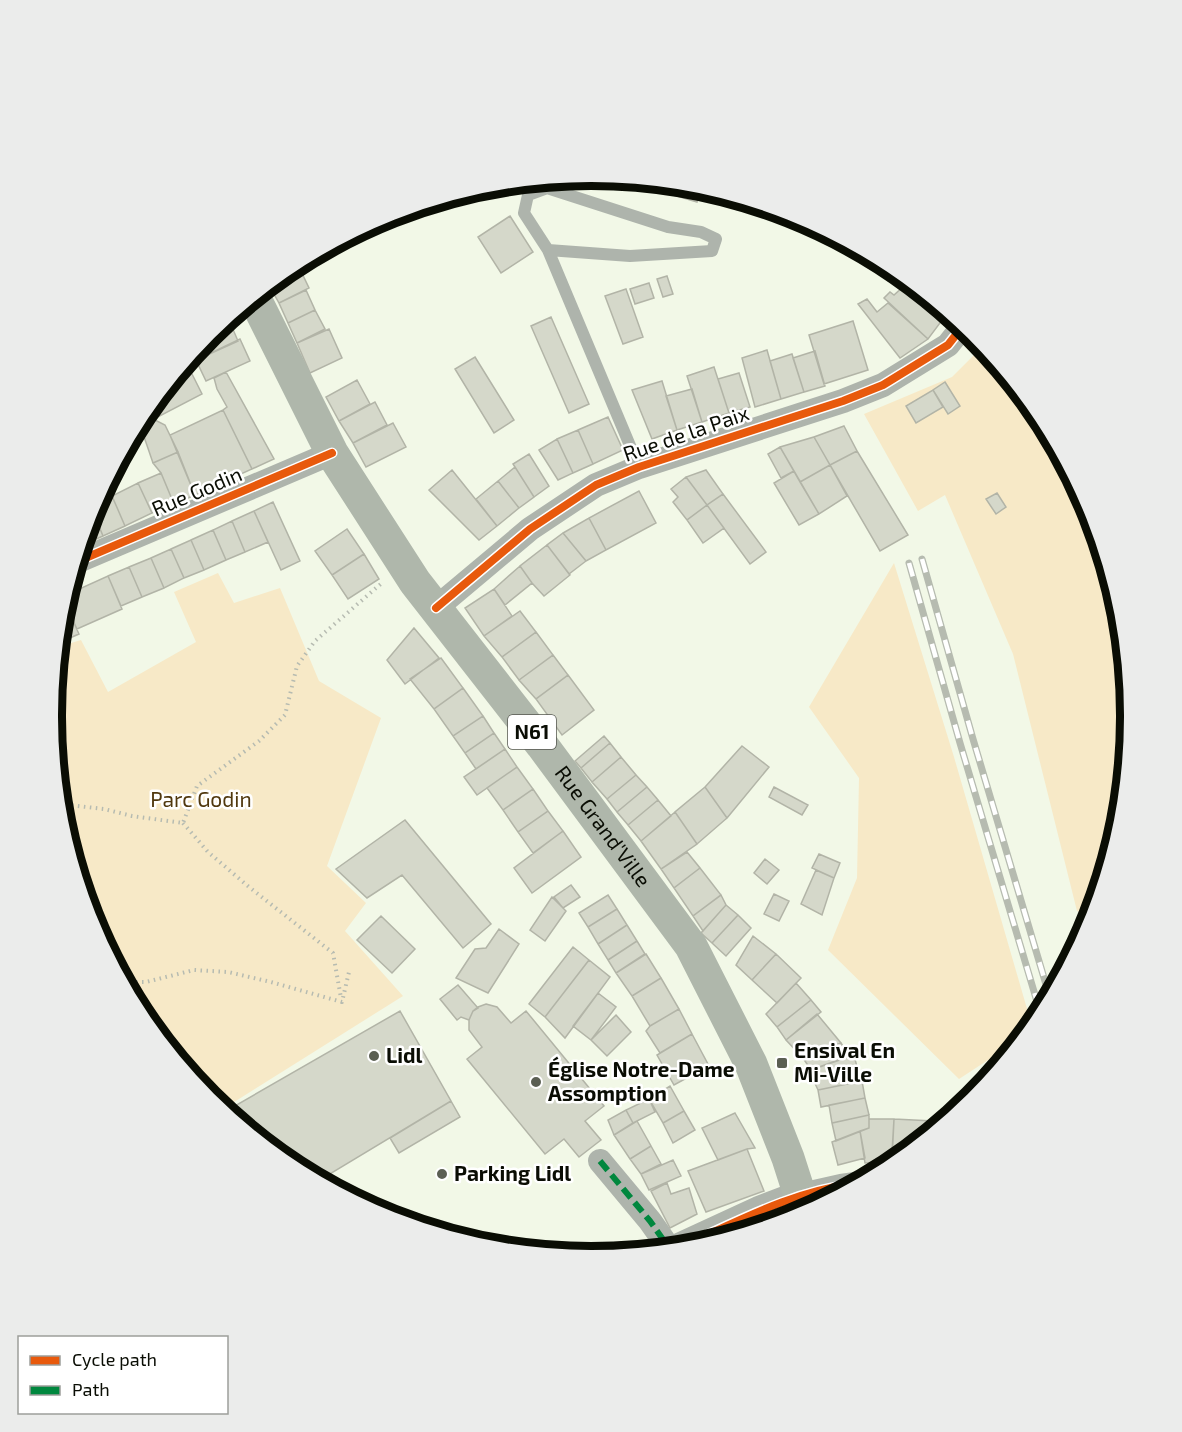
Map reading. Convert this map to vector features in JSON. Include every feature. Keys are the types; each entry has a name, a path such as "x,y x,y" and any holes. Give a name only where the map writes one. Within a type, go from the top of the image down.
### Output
{"main road":[{"name":"Rue Grand'Ville","path":"258,305 332,453 415,582 542,744 690,946 751,1064 802,1201"}],"street":[{"name":"Rue de la Paix","path":"436,608 530,529 596,485 639,467 843,401 884,385 948,345 957,334"},
{"name":"Rue Godin","path":"87,558 332,453"},
{"path":"600,1161 664,1240"},
{"path":"721,1229 759,1211 795,1204"}],"lane":[{"path":"544,189 528,195 524,213 548,250 639,467"},
{"path":"548,250 630,255 712,251 716,239 701,232 668,227 549,189"}],"path":[{"path":"183,823 197,786 259,741 285,715 297,666 315,641 387,579 398,595 415,582"},
{"path":"70,805 183,823 208,852 333,953 342,1002"},
{"path":"133,982 146,982 194,970 228,972 271,981 342,1002"},
{"path":"342,1002 349,972"}],"green space":[{"path":"976,353 1011,394 1050,451 1066,482 1080,513 1102,579 1116,647 1119,681 1119,751 1110,819 1102,853 1082,913 1077,911 1013,654 945,495 918,511 864,414 952,377"},
{"path":"894,563 954,757 1028,1014 999,1053 959,1079 828,950 857,878 859,778 809,707"},
{"name":"Parc Godin","path":"218,573 234,603 280,588 319,681 381,718 327,866 366,903 345,931 403,996 231,1104 193,1065 171,1038 132,981 102,919 90,886 80,853 66,785 63,746 66,745 63,739 62,716 66,644 81,640 108,692 196,642 174,592"}],"building":[{"path":"661,191 698,198 697,202"},
{"path":"510,216 533,252 501,273 478,237"},
{"path":"302,273 309,288 279,303 273,293"},
{"path":"667,276 673,294 663,297 657,279"},
{"path":"649,283 654,298 635,304 630,289"},
{"path":"902,288 942,320 928,339 884,298 890,292 894,295"},
{"path":"626,289 643,337 623,344 605,296"},
{"path":"306,290 315,310 288,323 279,303"},
{"path":"867,299 877,312 888,303 928,339 900,358 858,304"},
{"path":"315,310 325,329 297,343 288,323"},
{"path":"551,317 589,404 569,413 531,326"},
{"path":"853,321 868,370 824,384 809,335"},
{"path":"232,327 238,341 202,357"},
{"path":"329,329 342,358 310,373 297,343"},
{"path":"240,339 250,361 206,381 197,363 203,357"},
{"path":"767,350 781,399 755,407 742,358"},
{"path":"815,351 825,386 804,392 793,358"},
{"path":"792,354 804,392 781,399 770,361"},
{"path":"475,357 514,420 494,433 455,369"},
{"path":"714,367 729,413 702,422 687,376"},
{"path":"190,370 202,394 154,419 171,394"},
{"path":"226,372 274,459 252,469 223,410 227,407 214,378"},
{"path":"739,373 750,407 729,413 718,379"},
{"path":"357,380 370,404 339,421 326,397"},
{"path":"662,381 677,430 652,439 632,390"},
{"path":"945,382 960,406 948,414 933,390"},
{"path":"692,389 702,422 677,430 666,396"},
{"path":"933,390 943,407 916,423 906,406"},
{"path":"375,402 387,425 353,443 339,421"},
{"path":"223,410 252,469 195,495 170,435"},
{"path":"608,417 623,450 593,464 578,430"},
{"path":"153,419 165,425 178,452 153,463 143,434"},
{"path":"393,423 406,447 366,467 353,443"},
{"path":"844,426 857,451 830,465 814,437"},
{"path":"578,430 593,464 573,473 557,439"},
{"path":"814,437 830,465 800,482 780,447"},
{"path":"557,439 573,473 558,480 539,450"},
{"path":"780,447 794,471 781,478 768,454"},
{"path":"857,451 908,535 880,551 830,465"},
{"path":"178,452 195,495 174,504 161,473 153,463"},
{"path":"529,454 549,486 534,497 513,464"},
{"path":"830,465 847,496 819,514 800,482"},
{"path":"515,467 534,497 519,508 498,481"},
{"path":"452,470 497,526 479,540 429,490"},
{"path":"706,470 723,494 707,505 686,477"},
{"path":"794,471 819,514 799,525 774,483"},
{"path":"161,473 174,504 152,513 138,483"},
{"path":"686,477 707,505 687,520 673,502 678,497 671,489"},
{"path":"498,481 519,508 497,526 476,499"},
{"path":"138,483 152,513 125,526 112,496"},
{"path":"639,491 656,523 606,550 589,518"},
{"path":"997,493 1006,507 996,514 986,499"},
{"path":"723,494 766,552 750,564 707,505"},
{"path":"112,496 125,526 103,536 98,524 109,497"},
{"path":"273,502 300,561 281,570 254,511"},
{"path":"707,505 724,528 703,543 687,520"},
{"path":"254,511 268,542 245,552 232,521"},
{"path":"589,518 606,550 586,561 563,533"},
{"path":"232,521 245,552 226,560 213,530"},
{"path":"98,524 103,536 92,541"},
{"path":"347,529 364,554 332,575 315,551"},
{"path":"213,530 226,560 204,570 191,540"},
{"path":"563,533 586,561 569,574 547,545"},
{"path":"191,540 204,570 184,578 171,549"},
{"path":"547,545 570,575 544,596 520,566"},
{"path":"171,549 184,578 164,588 151,558"},
{"path":"364,554 379,579 348,599 332,575"},
{"path":"151,558 164,588 142,597 129,567"},
{"path":"520,566 532,583 505,605 494,589"},
{"path":"129,567 142,597 121,606 108,576"},
{"path":"108,576 122,609 77,629 71,617 77,590"},
{"path":"494,589 512,616 484,636 465,608"},
{"path":"520,611 536,632 502,657 484,636"},
{"path":"71,617 79,634 67,639"},
{"path":"414,628 439,658 405,684 387,660"},
{"path":"536,632 553,655 519,680 502,657"},
{"path":"553,655 568,675 536,699 519,680"},
{"path":"441,658 463,688 434,709 410,679"},
{"path":"568,675 594,710 562,735 536,699"},
{"path":"463,688 483,716 453,736 434,709"},
{"path":"483,716 494,733 465,753 453,736"},
{"path":"494,733 505,749 476,769 465,753"},
{"path":"604,736 610,743 581,768 575,761"},
{"path":"610,743 621,757 592,782 581,768"},
{"path":"742,746 769,767 727,818 705,787"},
{"path":"505,749 517,767 477,795 464,777"},
{"path":"621,757 636,775 607,799 592,782"},
{"path":"517,767 533,789 503,810 487,788"},
{"path":"636,775 647,787 617,812 607,799"},
{"path":"647,787 658,800 628,825 617,812"},
{"path":"705,787 727,818 697,844 675,812"},
{"path":"774,787 808,805 802,815 769,797"},
{"path":"533,789 548,811 518,832 503,810"},
{"path":"658,800 671,816 641,841 628,825"},
{"path":"548,811 563,831 533,853 518,832"},
{"path":"675,812 697,844 661,869 641,841"},
{"path":"405,820 491,924 463,948 402,875 367,898 336,869"},
{"path":"563,831 581,857 532,893 514,868"},
{"path":"687,852 700,868 674,888 661,869"},
{"path":"819,854 840,863 834,878 812,868"},
{"path":"765,859 779,870 767,884 754,873"},
{"path":"700,868 721,895 693,916 674,888"},
{"path":"816,870 834,878 822,915 801,904"},
{"path":"571,885 580,897 563,908 554,897"},
{"path":"774,894 789,901 779,921 764,914"},
{"path":"608,895 617,909 588,927 579,913"},
{"path":"721,895 726,905 703,931 693,916"},
{"path":"552,897 566,911 545,941 530,930"},
{"path":"726,905 738,915 712,943 701,933"},
{"path":"617,909 627,925 598,944 588,927"},
{"path":"738,915 751,928 726,956 712,943"},
{"path":"381,916 415,949 392,973 357,940"},
{"path":"627,925 637,941 608,960 598,944"},
{"path":"499,929 519,944 488,993 456,978 475,949 486,948"},
{"path":"753,936 776,954 752,980 736,965"},
{"path":"637,941 645,954 616,973 608,960"},
{"path":"573,947 589,960 545,1017 529,1004"},
{"path":"646,954 661,978 632,996 616,973"},
{"path":"776,954 801,978 777,1003 752,980"},
{"path":"589,960 610,977 565,1038 545,1017"},
{"path":"661,978 679,1009 650,1026 632,996"},
{"path":"796,983 811,1000 777,1027 766,1014"},
{"path":"458,985 478,1008 473,1011 469,1020 461,1017 457,1020 440,999"},
{"path":"598,993 616,1007 591,1040 573,1026"},
{"path":"811,1000 821,1012 786,1040 777,1027"},
{"name":"Église Notre-Dame Assomption","path":"486,1004 497,1007 511,1023 526,1011 604,1106 585,1121 601,1140 579,1157 564,1139 545,1154 467,1059 482,1047 469,1030 469,1020 473,1011"},
{"path":"679,1009 692,1034 660,1053 646,1031 650,1026"},
{"name":"Lidl","path":"400,1011 451,1101 327,1176 269,1136 234,1106"},
{"path":"817,1014 841,1043 803,1058 786,1040"},
{"path":"616,1015 631,1032 607,1056 591,1040"},
{"path":"692,1034 709,1066 674,1085 657,1055"},
{"path":"841,1043 849,1056 811,1070 803,1058"},
{"path":"854,1055 857,1067 813,1079 811,1070"},
{"path":"857,1067 862,1081 818,1090 813,1079"},
{"path":"862,1081 865,1098 821,1107 818,1090"},
{"path":"670,1086 684,1111 663,1123 649,1099"},
{"path":"865,1098 869,1115 832,1123 829,1105"},
{"path":"649,1099 655,1112 633,1123 626,1110"},
{"path":"451,1101 460,1117 399,1153 390,1138"},
{"path":"626,1110 633,1123 614,1135 608,1120"},
{"path":"684,1111 695,1130 673,1143 663,1123"},
{"path":"735,1113 755,1148 718,1160 702,1128"},
{"path":"869,1115 869,1128 836,1141 832,1123"},
{"path":"869,1119 894,1119 892,1151 876,1162 865,1163 860,1131 869,1128"},
{"path":"894,1119 932,1121 913,1136 892,1151"},
{"path":"637,1121 651,1146 630,1159 614,1135"},
{"path":"860,1131 865,1158 838,1165 832,1142"},
{"path":"651,1146 661,1164 641,1174 630,1159"},
{"path":"747,1149 764,1191 706,1212 688,1171"},
{"path":"673,1160 681,1176 649,1190 641,1174"},
{"path":"667,1183 671,1194 689,1188 697,1214 670,1228 651,1191"}],"railway":[{"path":"922,559 1047,986"},
{"path":"909,563 1037,1001"}],"marked path":[{"path":"600,1161 664,1240"}],"cycle path":[{"path":"436,608 530,529 596,485 639,467 843,401 883,385 948,345 957,334"},
{"path":"87,558 332,453"},
{"path":"721,1229 787,1200 830,1188"}],"place":[{"name":"Lidl","path":"374,1056"},
{"name":"Ensival En Mi-Ville","path":"782,1063"},
{"name":"Église Notre-Dame Assomption","path":"536,1082"},
{"name":"Parking Lidl","path":"442,1174"}]}
